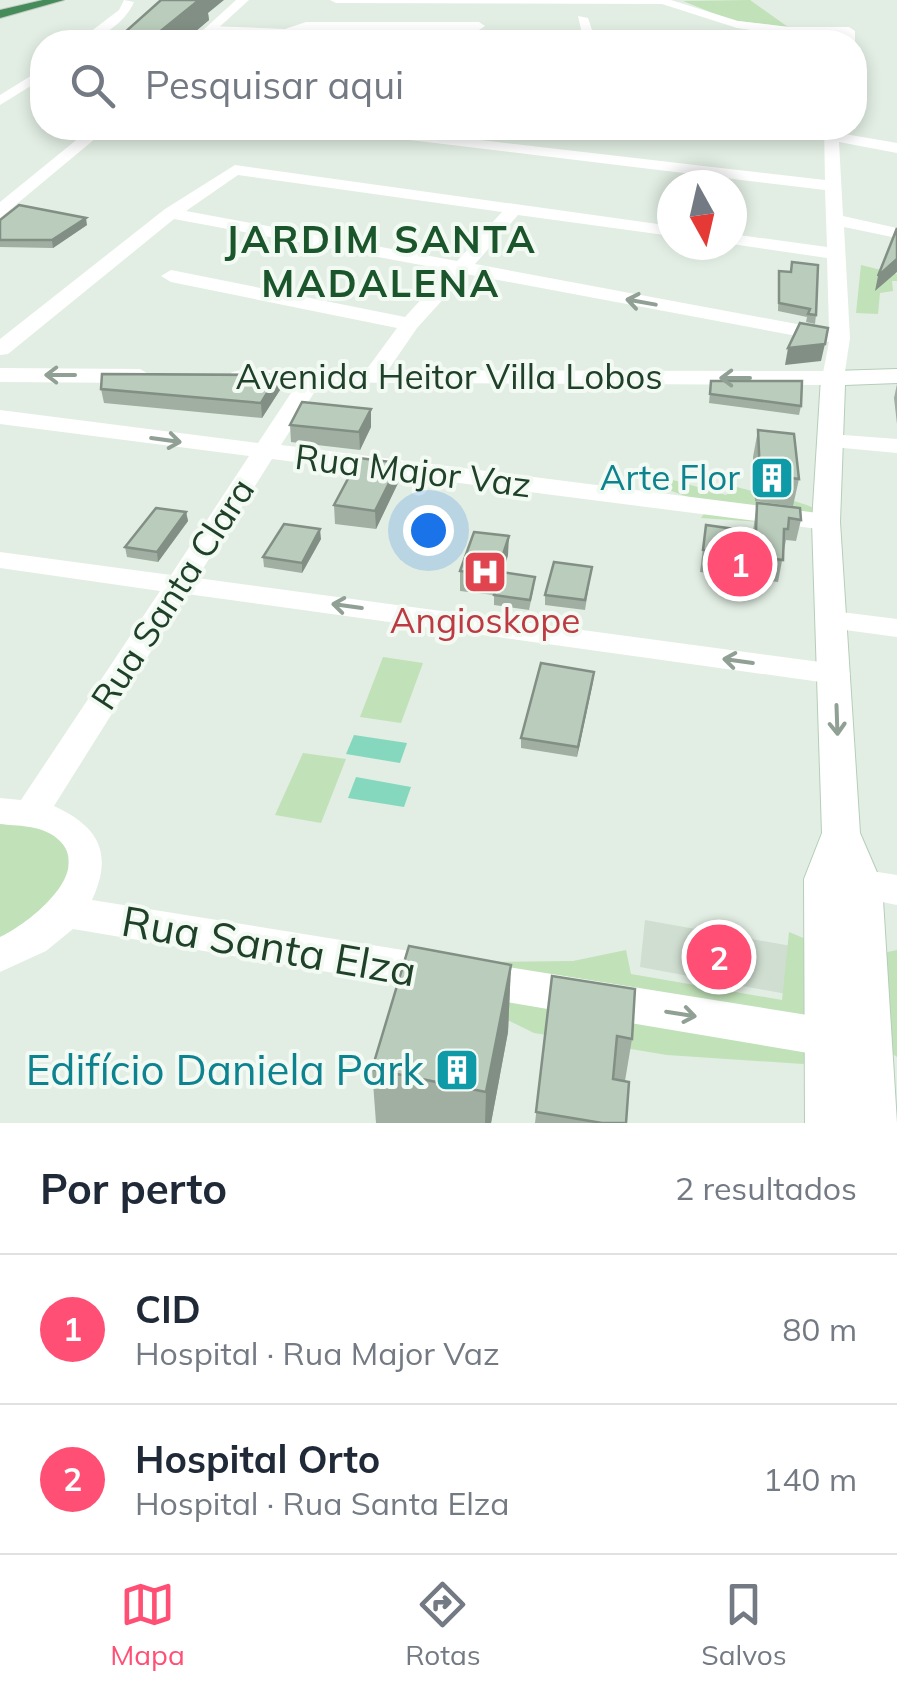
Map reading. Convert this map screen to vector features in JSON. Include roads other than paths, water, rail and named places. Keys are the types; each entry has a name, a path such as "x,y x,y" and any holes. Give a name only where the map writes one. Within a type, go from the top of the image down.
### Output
{"highway":[{"path":"0,14 58,0"}],"street":[{"path":"209,30 244,0"},
{"path":"336,0 663,0 737,24 789,30"},
{"path":"99,30 124,12 128,2"},
{"path":"477,2 479,30"},
{"path":"582,18 586,30"},
{"path":"295,30 306,26 479,26"},
{"path":"396,30 397,26"},
{"path":"18,75 30,75"},
{"path":"0,102 30,82"},
{"path":"0,212 86,140"},
{"path":"470,140 836,186"},
{"path":"832,140 840,338 833,378 826,522 842,833 861,884 876,1123"},
{"path":"864,140 897,148"},
{"path":"0,349 172,213 235,170 657,229"},
{"path":"372,377 410,324 515,208"},
{"path":"172,213 840,338"},
{"path":"838,220 897,233"},
{"path":"747,242 835,254"},
{"path":"171,276 410,324"},
{"path":"0,375 157,376"},
{"name":"Avenida Heitor Villa Lobos","path":"215,376 897,376"},
{"name":"Rua Santa Clara","path":"16,811 182,583 313,378"},
{"name":"Rua Major Vaz","path":"0,416 264,453 826,522"},
{"path":"830,440 897,446"},
{"path":"0,560 834,674"},
{"path":"832,620 897,628"},
{"path":"0,955 46,932 68,912 84,878 83,847 72,830 54,818 16,811"},
{"path":"829,1123 826,1037 861,884"},
{"name":"Rua Santa Elza","path":"68,912 826,1037"}],"place":[{"name":"Arte Flor","path":"772,478"},
{"name":"CID","path":"740,564"},
{"name":"Angioskope","path":"485,572"},
{"name":"Hospital Orto","path":"719,957"},
{"name":"Edifício Daniela Park","path":"457,1070"}],"district":[{"name":"JARDIM SANTA MADALENA","path":"381,262"}]}
